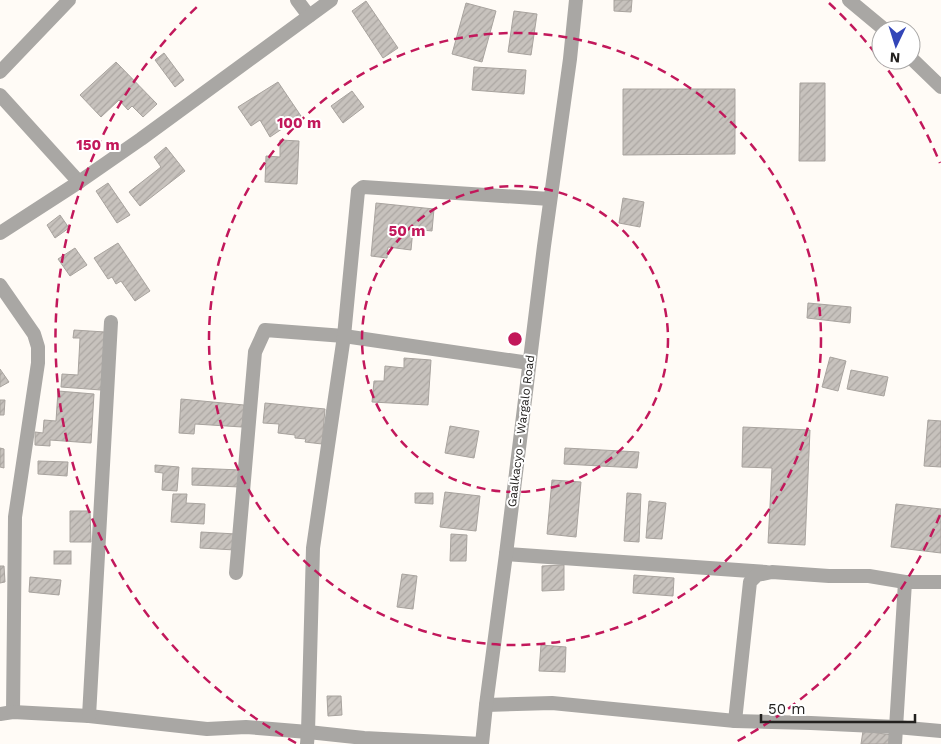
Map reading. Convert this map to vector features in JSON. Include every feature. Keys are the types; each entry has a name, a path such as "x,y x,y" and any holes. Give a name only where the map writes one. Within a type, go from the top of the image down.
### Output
{"street":[{"path":"0,72 69,0"},
{"path":"298,0 309,16"},
{"path":"0,233 141,139 331,0"},
{"name":"Gaalkacyo - Wargalo Road","path":"482,744 576,0"},
{"path":"849,0 873,20"},
{"path":"921,68 941,87"},
{"path":"0,96 79,182"},
{"path":"307,738 313,548 344,336 358,191 363,187 550,199"},
{"path":"0,285 34,334 38,347 38,363 14,517 6,713 89,716 207,729 246,727 307,738 364,738 482,744"},
{"path":"89,716 111,322"},
{"path":"236,573 255,352 265,330 344,336 529,363"},
{"path":"506,554 829,576 869,576 905,582 941,582"},
{"path":"735,721 750,582 757,575 772,572"},
{"path":"895,744 905,582"},
{"path":"486,705 552,703 735,721 896,727 941,731"}],"building":[{"path":"614,0 632,0 631,12 614,11"},
{"path":"366,1 398,48 383,58 352,11"},
{"path":"466,3 496,11 482,62 452,54"},
{"path":"514,11 537,14 531,55 508,52"},
{"path":"164,53 184,80 175,87 155,60"},
{"path":"116,62 157,104 143,117 132,106 128,110 119,100 101,117 80,95"},
{"path":"474,67 526,70 524,94 472,90"},
{"path":"278,82 301,116 270,137 260,120 251,126 238,107"},
{"path":"800,83 825,83 825,161 799,161"},
{"path":"623,89 735,89 735,154 623,155"},
{"path":"352,91 364,107 343,123 331,106"},
{"path":"280,140 299,141 297,184 265,182 266,156 280,157"},
{"path":"166,147 185,171 140,206 129,192 161,167 154,157"},
{"path":"108,183 130,215 117,223 96,191"},
{"path":"623,198 644,202 640,227 619,223"},
{"path":"376,203 434,209 432,231 413,229 411,250 388,247 387,258 371,256"},
{"path":"60,215 69,228 55,238 47,225"},
{"path":"118,243 150,291 135,301 121,281 116,284 112,277 108,279 94,258"},
{"path":"75,248 87,265 70,276 58,259"},
{"path":"808,303 851,307 850,323 807,318"},
{"path":"74,330 105,332 101,390 61,387 62,374 78,375 80,338 73,338"},
{"path":"830,357 846,361 838,391 822,387"},
{"path":"404,358 431,360 428,405 372,402 374,381 384,381 385,366 404,368"},
{"path":"0,369 9,382 0,387"},
{"path":"851,370 888,377 884,396 847,389"},
{"path":"58,391 94,394 91,443 50,440 50,446 35,445 35,432 43,433 44,420 56,421"},
{"path":"181,399 244,405 242,427 195,424 194,434 179,433"},
{"path":"0,400 5,400 4,415 0,415"},
{"path":"265,403 325,409 322,444 305,442 306,439 295,438 295,435 278,433 279,424 263,423"},
{"path":"928,420 941,421 941,467 924,466"},
{"path":"450,426 479,431 474,458 445,453"},
{"path":"743,427 810,430 805,545 768,543 772,468 742,467"},
{"path":"0,448 4,449 4,468 0,467"},
{"path":"565,448 639,452 637,468 564,464"},
{"path":"38,461 68,462 67,476 38,474"},
{"path":"155,465 179,467 177,491 162,490 163,473 155,472"},
{"path":"192,468 241,470 240,487 192,485"},
{"path":"552,480 581,482 576,537 547,534"},
{"path":"445,492 480,496 476,531 440,527"},
{"path":"415,493 433,493 433,504 415,503"},
{"path":"627,493 641,494 639,542 624,541"},
{"path":"173,494 187,494 186,503 205,504 204,524 171,522"},
{"path":"649,501 666,503 662,539 646,538"},
{"path":"896,504 941,509 941,553 891,547"},
{"path":"70,511 90,511 91,542 70,542"},
{"path":"201,532 236,534 235,550 200,548"},
{"path":"451,534 467,535 466,561 450,561"},
{"path":"54,551 71,551 71,564 54,564"},
{"path":"564,565 564,590 542,591 542,566"},
{"path":"0,566 4,566 5,582 0,583"},
{"path":"402,574 417,576 413,609 397,607"},
{"path":"634,575 674,578 673,596 633,593"},
{"path":"30,577 61,580 59,595 29,592"},
{"path":"541,645 566,647 565,672 539,671"},
{"path":"327,696 341,696 342,715 328,716"},
{"path":"863,731 892,735 890,744 861,744"}]}
